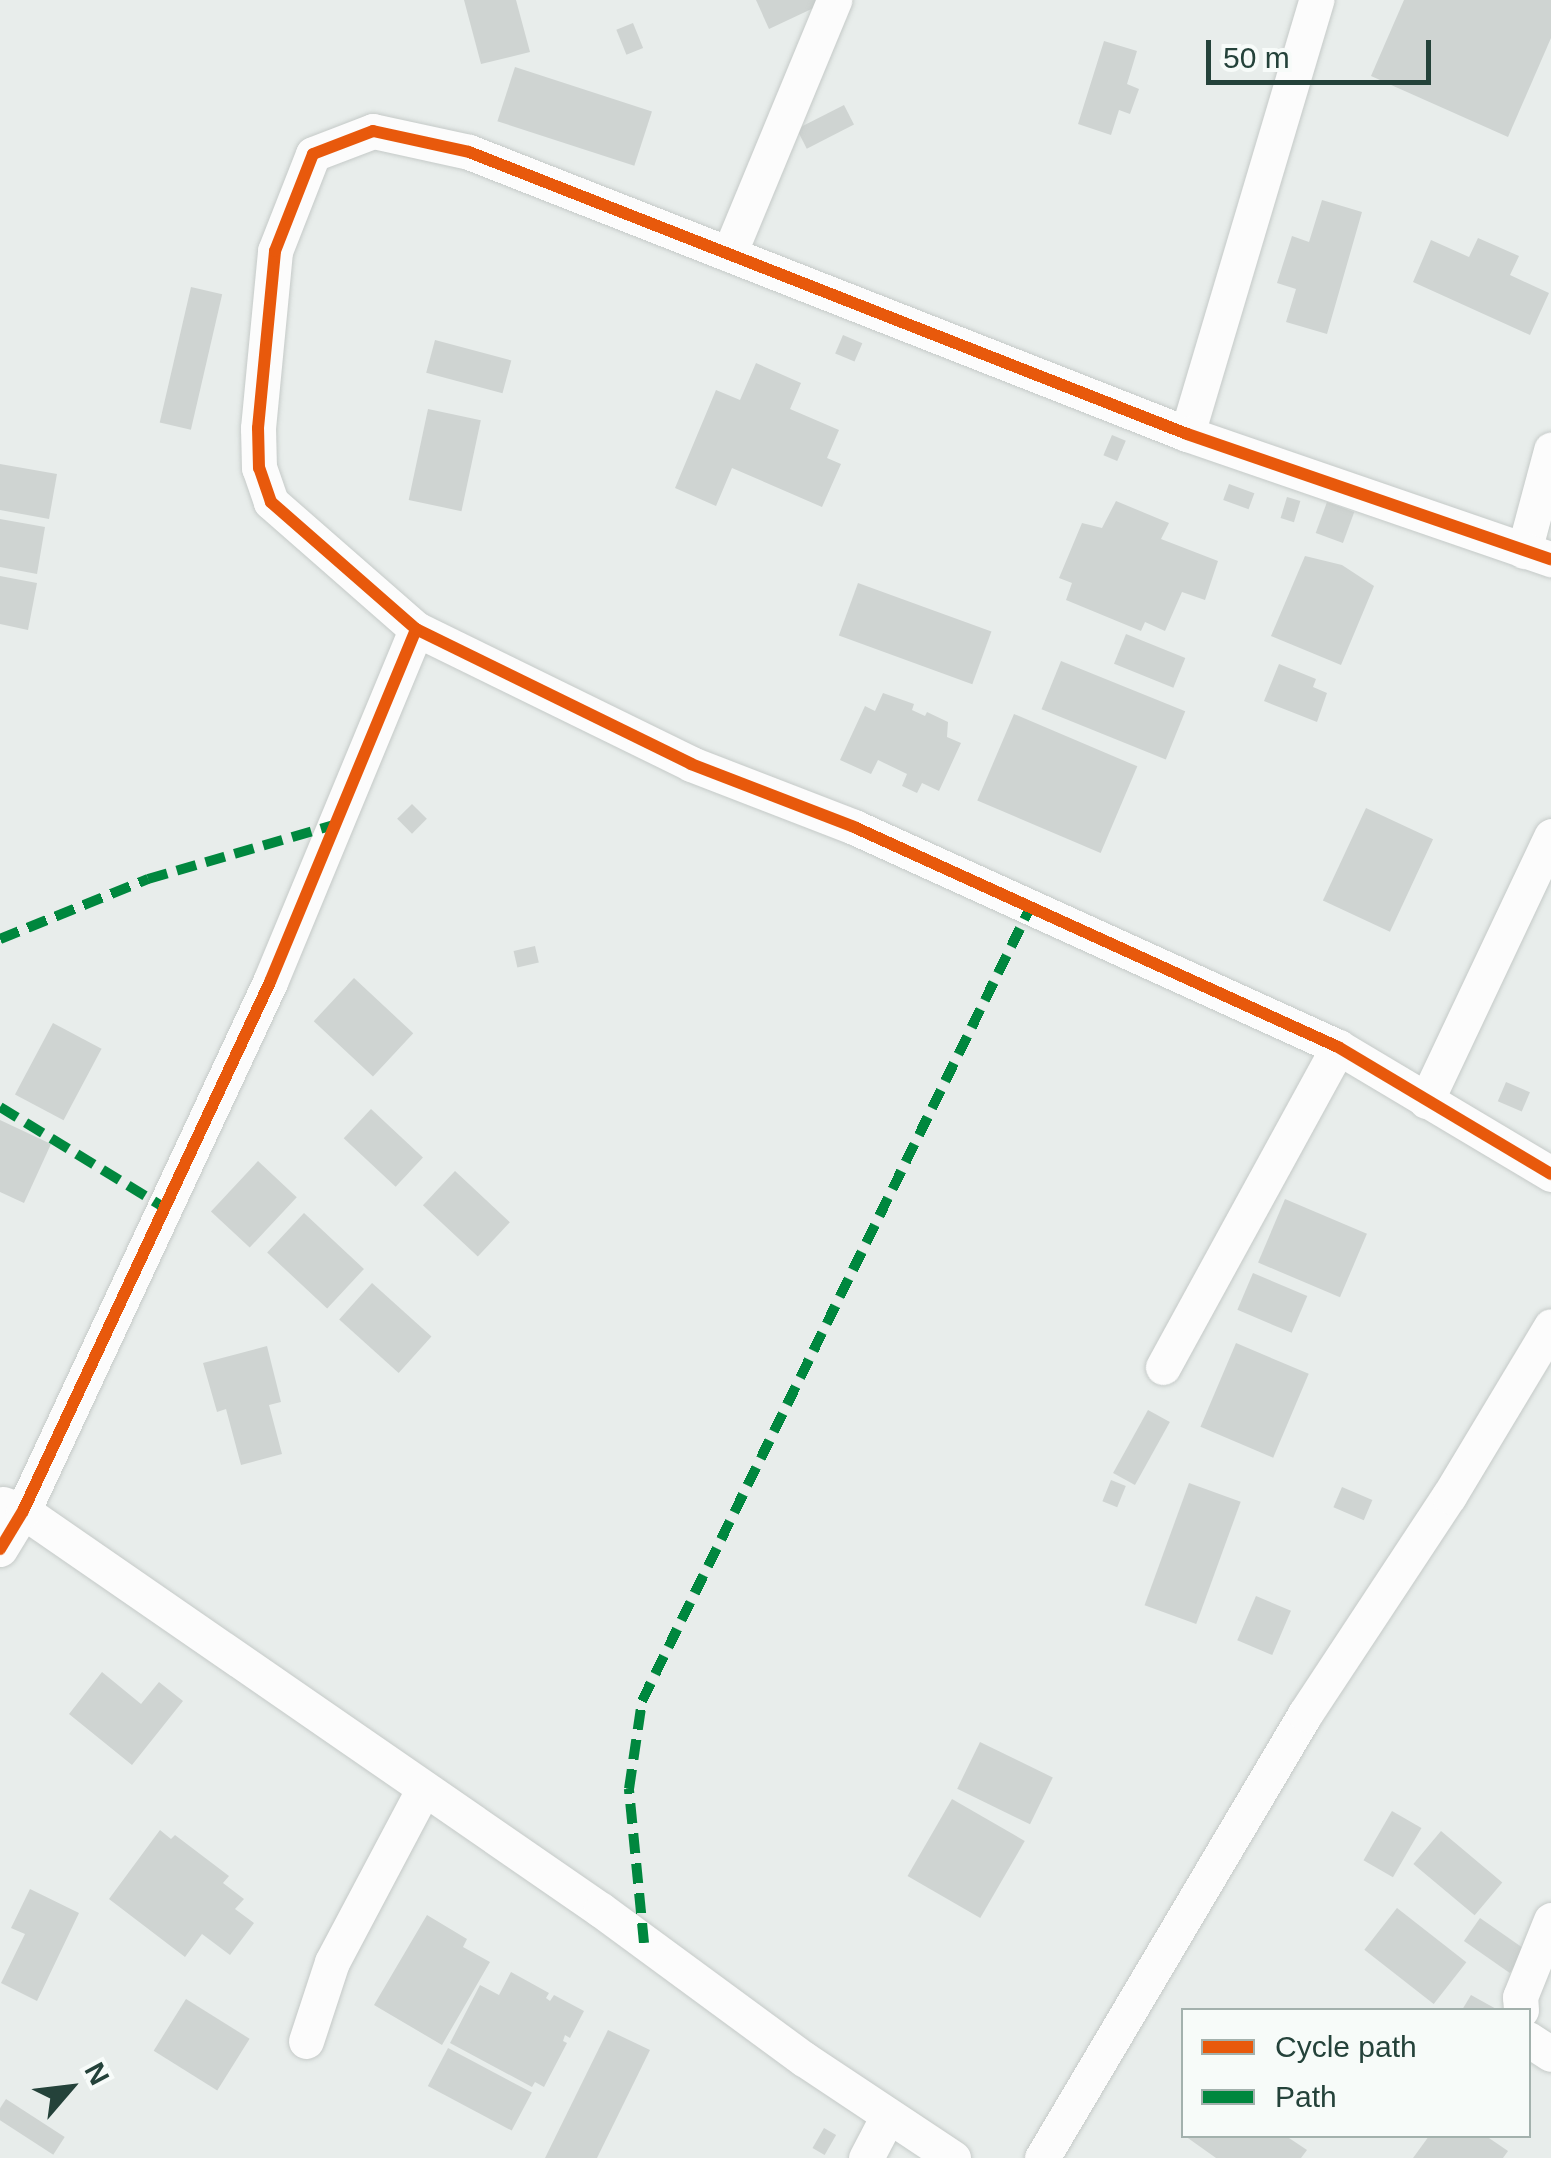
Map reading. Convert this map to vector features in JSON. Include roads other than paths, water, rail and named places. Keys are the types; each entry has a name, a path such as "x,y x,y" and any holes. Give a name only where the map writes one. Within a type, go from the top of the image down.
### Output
{"street":[{"path":"729,254 834,0"},
{"path":"1187,434 1316,0"},
{"path":"1551,450 1537,555 1187,434 469,152 373,131 313,154 275,251 258,428 259,468 272,502 416,630 690,764 854,827 1338,1047 1551,1174"},
{"path":"0,1549 12,1507 270,982 416,630"},
{"path":"1426,1101 1551,836"},
{"path":"1162,1367 1338,1047"},
{"path":"1042,2158 1305,1714 1450,1496 1500,1405 1551,1326"},
{"path":"12,1507 588,1901 888,2116 953,2158"},
{"path":"306,2041 332,1962 423,1790"},
{"path":"1520,2008 1520,1997 1551,1920"},
{"path":"866,2158 888,2116"}]}
